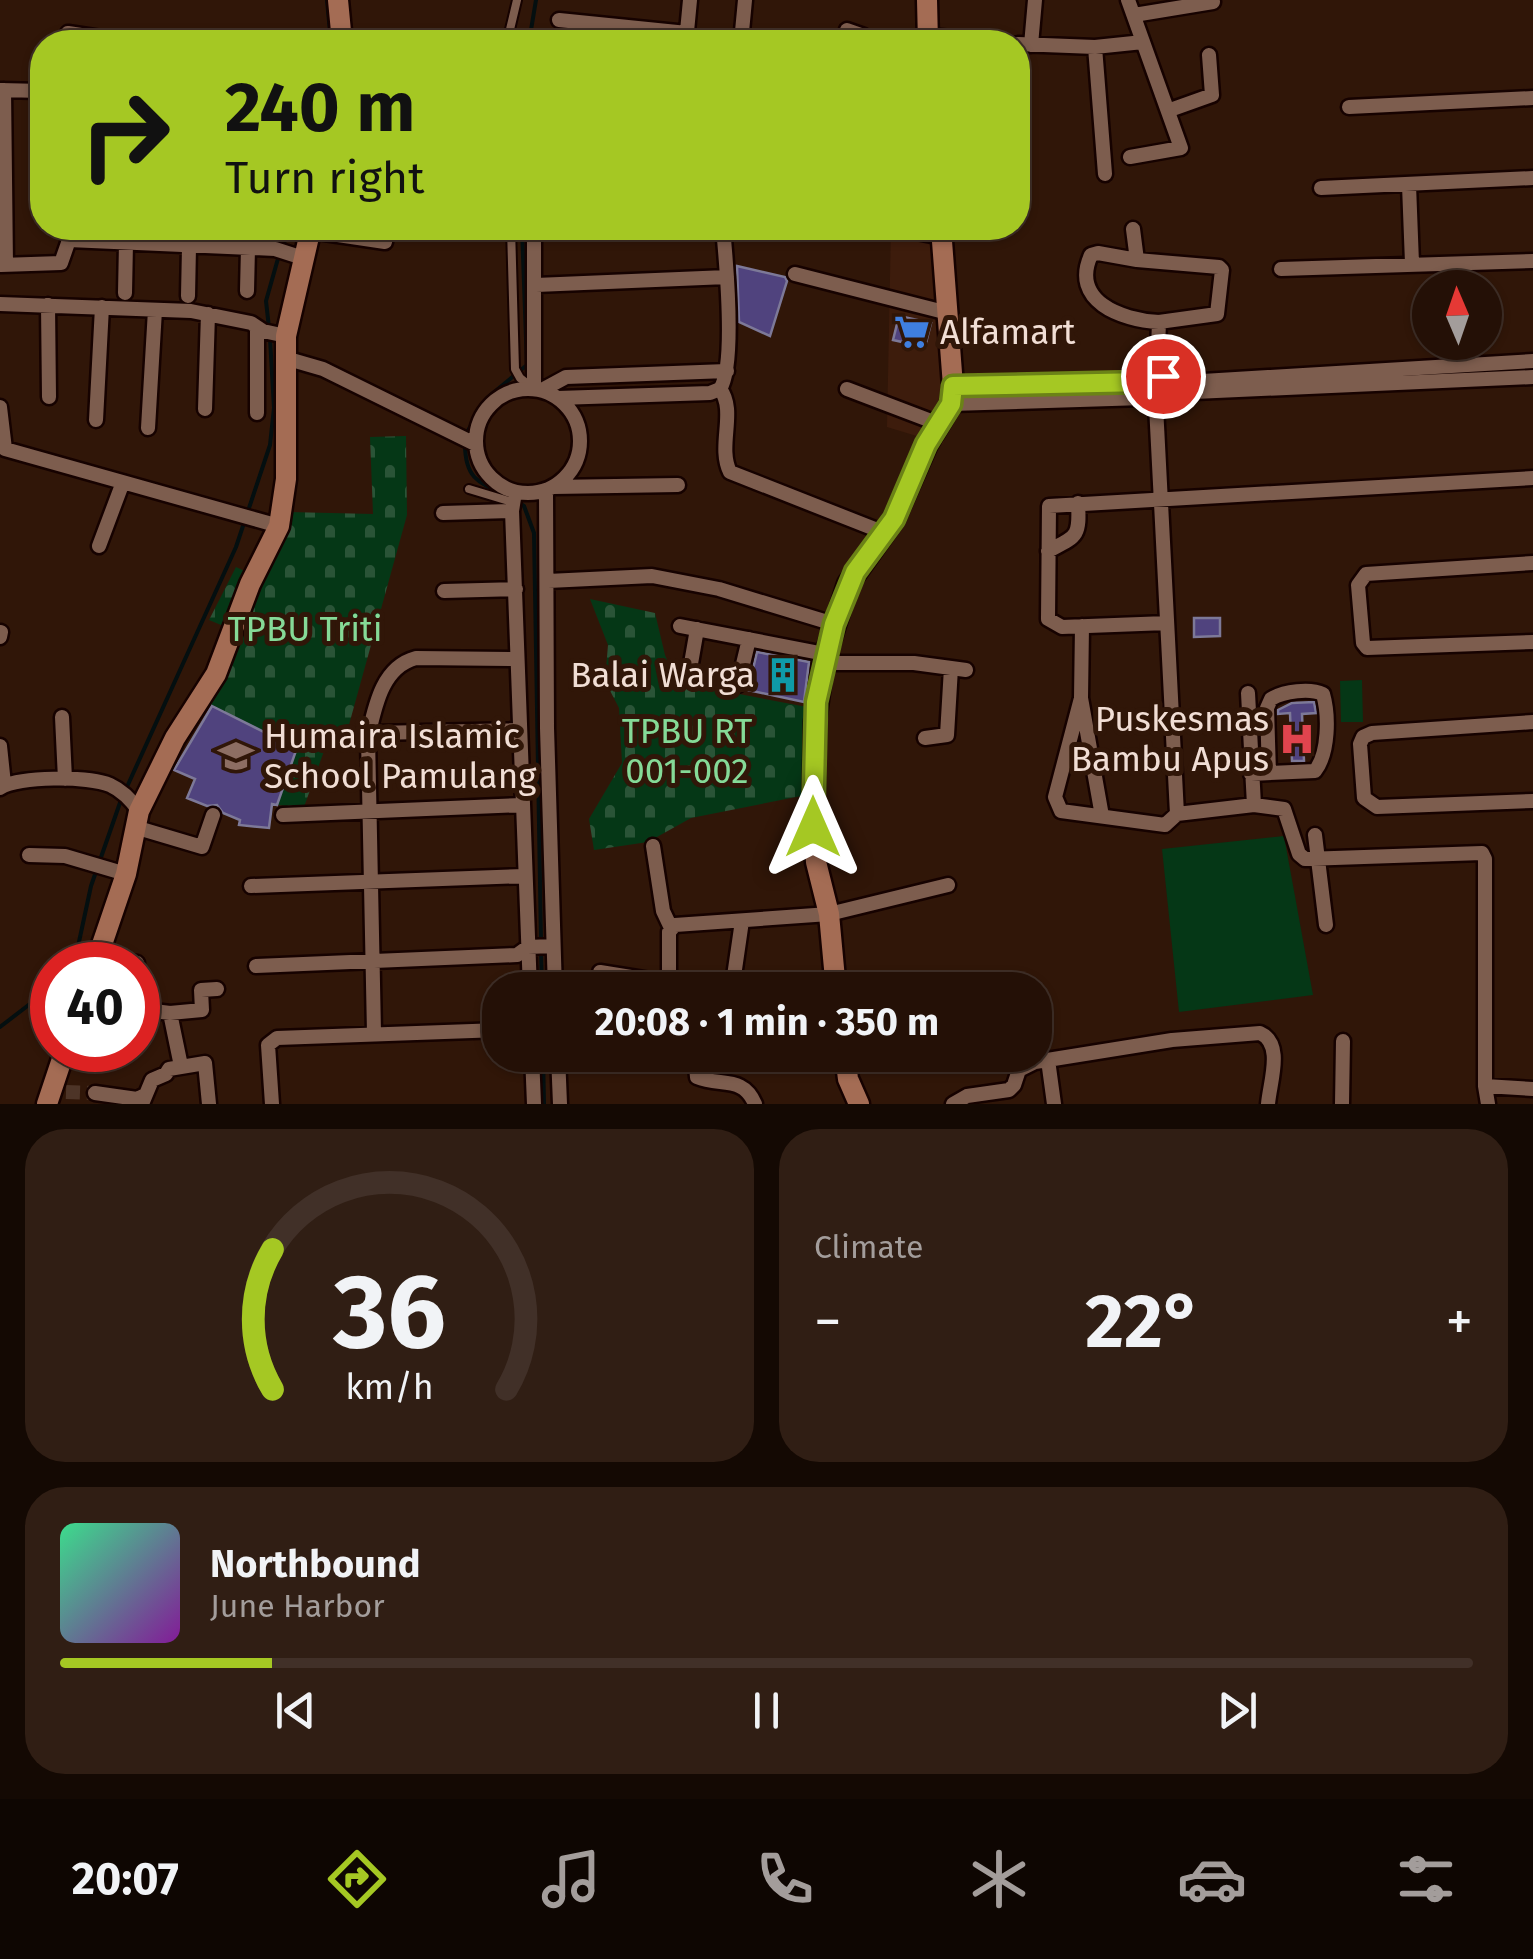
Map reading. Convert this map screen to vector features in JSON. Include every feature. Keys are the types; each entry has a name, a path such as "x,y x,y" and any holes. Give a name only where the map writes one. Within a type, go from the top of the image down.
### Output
{"street":[{"path":"338,0 341,30"},
{"path":"688,30 690,0"},
{"path":"742,30 746,0"},
{"path":"927,0 928,30"},
{"path":"1028,30 1035,0"},
{"path":"1128,0 1181,148 1130,157"},
{"path":"1134,15 1213,2"},
{"path":"559,20 630,30"},
{"path":"1030,45 1094,47 1143,42"},
{"path":"1094,47 1104,174"},
{"path":"1170,110 1212,95 1209,55"},
{"path":"30,91 2,90 3,265 61,263 67,240"},
{"path":"1350,107 1533,98"},
{"path":"1321,188 1533,178"},
{"path":"1410,185 1412,263"},
{"path":"1133,229 1136,260"},
{"path":"107,240 289,253"},
{"path":"257,413 270,332 289,253 301,240"},
{"path":"374,240 385,242"},
{"path":"534,240 538,390"},
{"path":"538,390 558,398 710,393 720,389 727,371 724,240"},
{"path":"834,972 829,914 816,862 813,827 814,722 824,658 855,572 885,533 952,395 942,240"},
{"path":"125,293 126,243"},
{"path":"188,296 189,247"},
{"path":"248,248 248,291"},
{"path":"1091,254 1136,260 1219,267 1222,270 1217,314 1158,322 1117,315 1088,291 1085,280 1091,254"},
{"path":"1281,268 1533,261"},
{"path":"795,274 948,312"},
{"path":"536,285 727,277"},
{"path":"0,304 208,314 270,332 286,358 286,479 280,526 250,584 216,674 132,808 108,868 99,942"},
{"path":"48,304 50,397"},
{"path":"96,420 102,307"},
{"path":"148,428 155,310"},
{"path":"205,409 208,314"},
{"path":"1158,322 1157,390 1177,814"},
{"path":"286,358 323,369 476,444"},
{"path":"1157,390 1533,361"},
{"path":"527,972 513,502 483,469 476,430 490,404 513,391 538,390 566,378 727,371"},
{"path":"952,395 1533,377"},
{"path":"720,389 727,398 725,458 730,472 885,533"},
{"path":"847,389 939,424"},
{"path":"554,972 547,728 549,489 572,469 581,444 575,418 558,398"},
{"path":"0,406 5,450 280,526"},
{"path":"1167,623 1062,628 1048,618 1049,506 1533,478"},
{"path":"98,546 123,482"},
{"path":"443,513 513,502 549,489 678,485"},
{"path":"1048,551 1078,532 1078,504"},
{"path":"1533,563 1366,574 1358,585 1363,642 1368,648 1533,642"},
{"path":"548,581 652,576 720,590 834,624"},
{"path":"444,591 516,589"},
{"path":"680,626 824,658 958,669 947,735 924,738"},
{"path":"1082,626 1080,698 1102,816"},
{"path":"689,675 697,630"},
{"path":"738,685 749,640"},
{"path":"374,1033 368,737 382,690 397,665 416,658 517,659"},
{"path":"1251,774 1306,774 1320,764 1324,752 1325,697 1315,691 1277,695 1270,702 1269,772"},
{"path":"1248,693 1254,804"},
{"path":"1080,698 1055,797 1061,811 1165,825 1177,814 1254,804 1284,808 1299,854 1305,859 1482,853 1486,908 1484,1086 1488,1104"},
{"path":"1249,717 1267,715"},
{"path":"62,717 64,780"},
{"path":"1533,722 1372,733 1363,737 1360,744 1364,798 1376,807 1533,801"},
{"path":"368,737 520,730"},
{"path":"0,746 2,786 64,780 109,784 132,808 202,847 213,815"},
{"path":"282,815 523,806"},
{"path":"1314,835 1326,925"},
{"path":"653,846 663,911 671,928 669,972"},
{"path":"29,855 65,856 108,868"},
{"path":"251,886 525,876"},
{"path":"671,928 829,914 948,885"},
{"path":"735,972 742,921"},
{"path":"256,966 553,954"},
{"path":"160,1012 202,1010 202,990 217,989"},
{"path":"170,1013 180,1066"},
{"path":"272,1104 268,1045 277,1038 482,1030"},
{"path":"1052,1057 1172,1040 1260,1033 1270,1038 1274,1047 1268,1104"},
{"path":"1342,1104 1343,1040"},
{"path":"95,1092 143,1100 152,1080 180,1066 205,1062 208,1104"},
{"path":"533,1072 534,1104"},
{"path":"559,1072 560,1104"},
{"path":"696,1072 696,1077 741,1085 756,1104"},
{"path":"847,1072 859,1104"},
{"path":"953,1104 966,1096 1008,1090 1018,1072"},
{"path":"1043,1072 1054,1104"},
{"path":"1484,1086 1533,1089"}],"lane":[{"path":"510,30 517,0"},
{"path":"511,240 517,374 538,390"},
{"path":"469,489 513,502"}],"shaded area":[{"path":"891,240 952,240 961,369 943,444 887,427"}],"green space":[{"name":"TPBU Triti","path":"406,436 407,515 342,750 324,751 304,807 277,805 299,742 276,738 207,704 238,632 209,620 236,567 259,578 288,512 373,514 370,437"},
{"name":"TPBU RT 001-002","path":"590,599 655,613 676,682 807,707 806,795 691,818 648,842 594,850 589,819 622,763 619,708 605,681 608,645"},
{"path":"1362,680 1363,722 1341,722 1340,681"},
{"path":"1284,836 1313,995 1179,1012 1162,849"}],"building":[{"path":"737,266 785,277 787,281 770,336 739,322"},
{"name":"Alfamart","path":"899,316 931,323 925,347 893,340"},
{"path":"1194,618 1220,618 1220,636 1194,637"},
{"name":"Balai Warga","path":"757,652 809,662 804,702 748,690"},
{"name":"Puskesmas Bambu Apus","path":"1314,702 1316,713 1302,714 1304,761 1292,761 1290,713 1278,714 1278,710 1292,703"},
{"name":"Humaira Islamic School Pamulang","path":"212,706 276,738 299,742 277,805 272,804 269,828 239,825 240,820 223,813 217,805 207,806 187,798 195,779 174,770"}],"waterway":[{"path":"327,0 330,30"},
{"path":"531,30 536,0"},
{"path":"283,246 285,240"},
{"path":"466,434 487,398 527,365 522,240"},
{"path":"269,328 266,301 279,255"},
{"path":"126,789 236,547 270,445 274,408 270,338"},
{"path":"465,444 471,472 508,496"},
{"path":"516,501 524,506 534,533 541,940"},
{"path":"79,942 91,886 122,797"},
{"path":"541,950 542,972"},
{"path":"0,1027 30,1004"},
{"path":"543,1072 544,1104"}],"tunnel":[{"path":"66,1092 95,1093"}],"place":[{"name":"Alfamart","path":"912,332"},
{"name":"Balai Warga","path":"783,675"},
{"name":"Puskesmas Bambu Apus","path":"1297,739"},
{"name":"Humaira Islamic School Pamulang","path":"236,756"}],"route":[{"path":"813,827 816,702 842,598 855,572 894,519 926,444 951,404 953,386 1144,382 1152,376 1163,376"}]}
